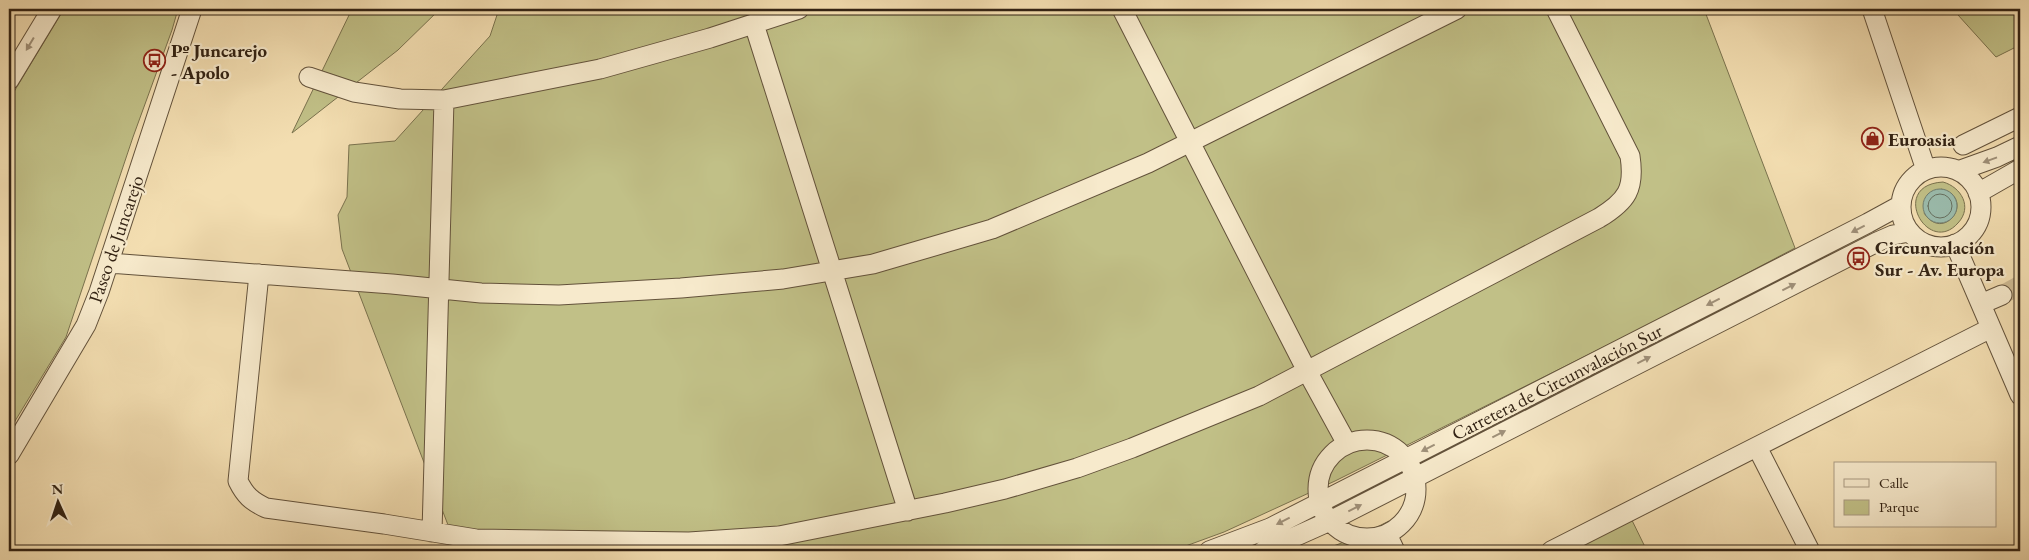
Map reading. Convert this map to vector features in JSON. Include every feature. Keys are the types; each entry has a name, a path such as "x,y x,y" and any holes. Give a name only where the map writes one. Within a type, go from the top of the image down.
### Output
{"street":[{"path":"9,80 52,9"},
{"name":"Paseo de Juncarejo","path":"9,455 86,325 109,263 192,9"},
{"path":"309,77 354,92 400,98 444,100 600,69 799,9"},
{"path":"1122,9 1307,370 1347,444"},
{"path":"109,263 481,292 559,295 681,288 783,279 874,264 992,229 1148,164 1457,9"},
{"path":"260,274 238,481 244,493 252,502 266,508 476,539 689,542 779,536 908,511 1005,489 1077,468 1132,448 1259,396 1618,207 1628,189 1632,172 1630,156 1556,9"},
{"path":"1872,9 1926,170"},
{"path":"754,24 908,511"},
{"path":"432,532 444,100"},
{"path":"1963,145 2020,117"},
{"path":"1958,171 1997,158 2020,146"},
{"path":"1937,167 1958,171 1967,177 1978,193 1981,206 1979,219 1974,230 1964,240 1941,248 1929,246 1909,232 1901,214 1903,194 1908,184 1926,170 1937,167"},
{"path":"1978,193 2020,169"},
{"name":"Carretera de Circunvalación Sur","path":"1209,551 1270,528 1868,224 1901,205"},
{"name":"Carretera de Circunvalación Sur","path":"1263,551 1330,521 1877,242 1893,235 1909,232"},
{"path":"1955,244 2020,395"},
{"path":"1981,304 2002,295"},
{"path":"1551,551 1991,328"},
{"path":"1364,440 1381,442 1396,450 1405,460 1414,477 1416,494 1411,510 1401,524 1387,534 1372,538 1357,537 1342,532 1330,521 1322,509 1318,494 1319,479 1324,464 1334,452 1347,444 1364,440"},
{"path":"1757,447 1810,551"},
{"path":"1387,534 1395,551"}],"green space":[{"path":"64,9 178,9 66,337 9,431 9,100"},
{"path":"352,9 440,9 398,50 292,133"},
{"path":"499,9 1704,9 1795,248 1668,315 1335,481 1224,532 1172,551 458,551 342,249 338,215 347,197 349,145 395,141 490,36"},
{"path":"1955,9 2020,9 2020,45 1996,57 1958,15"},
{"path":"1943,182 1955,188 1963,198 1965,211 1962,217 1958,223 1946,231 1935,231 1926,226 1919,216 1916,205 1918,194 1927,186","holes":["1941,189 1951,194 1956,201 1957,209 1954,216 1940,224 1932,221 1924,213"]},
{"path":"1625,506 1647,551 1553,551"},
{"path":"1389,521 1401,551 1320,551 1355,538"}],"water":[{"path":"1940,189 1947,190 1952,194 1956,199 1956,213 1952,218 1947,222 1940,223 1933,222 1928,218 1924,213 1923,206 1924,199 1928,194 1933,190"}],"tunnel":[{"path":"2002,295 2020,285"}],"place":[{"name":"Pº Juncarejo - Apolo","path":"155,61"},
{"name":"Euroasia","path":"1872,139"},
{"name":"Circunvalación Sur - Av. Europa","path":"1859,258"}]}
